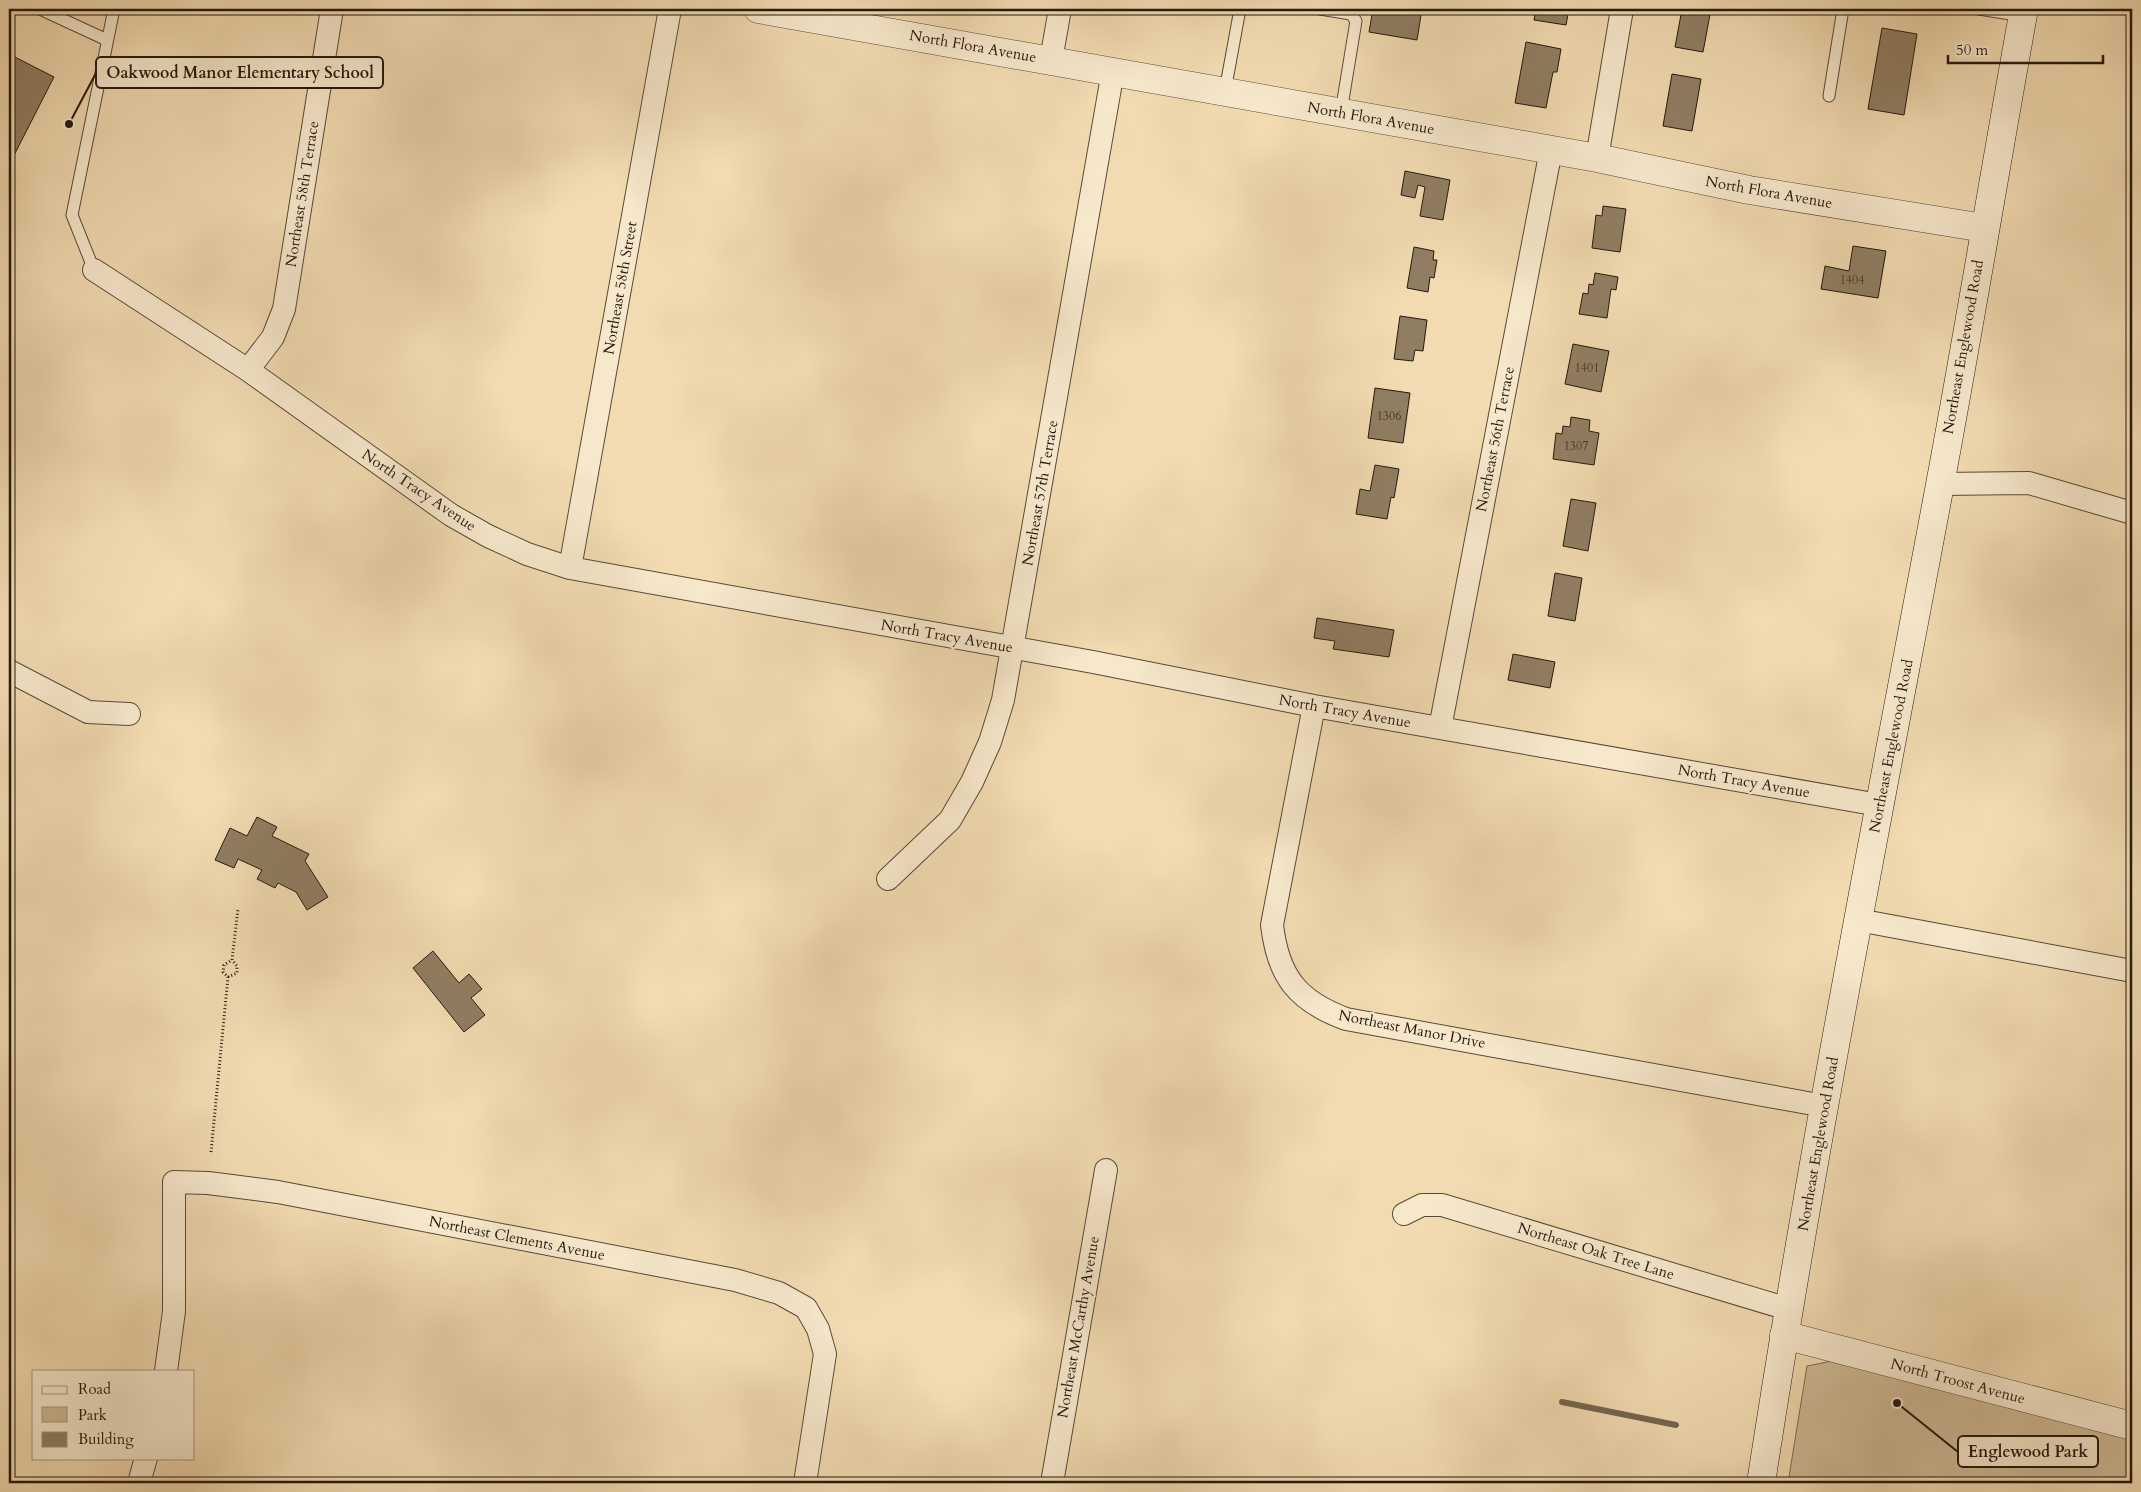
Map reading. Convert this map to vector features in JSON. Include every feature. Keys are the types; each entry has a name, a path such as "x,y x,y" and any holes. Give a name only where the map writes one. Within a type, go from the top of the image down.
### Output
{"street":[{"name":"Northeast 58th Terrace","path":"248,370 273,336 284,309 332,9"},
{"name":"Northeast 58th Street","path":"570,568 670,9"},
{"name":"North Flora Avenue","path":"758,9 1597,158 1749,190 1984,228"},
{"path":"1051,60 1060,9"},
{"path":"1597,158 1622,9"},
{"name":"Northeast Englewood Road","path":"1760,1483 1824,1106 1940,484 1984,228 2024,12"},
{"name":"Northeast 57th Terrace","path":"888,879 950,820 972,782 990,742 1003,700 1014,648 1113,71"},
{"name":"Northeast 56th Terrace","path":"1440,728 1551,150"},
{"name":"North Tracy Avenue","path":"94,270 248,370 451,515 504,544 570,568 1014,648 1314,706 1879,805"},
{"path":"1940,484 2029,483 2132,513"},
{"path":"9,671 88,712 129,714"},
{"name":"Northeast Manor Drive","path":"1314,706 1272,924 1275,950 1285,974 1301,995 1322,1010 1346,1019 1824,1106"},
{"path":"1858,920 2132,971"},
{"name":"Northeast McCarthy Avenue","path":"1052,1483 1106,1170"},
{"name":"Northeast Clements Avenue","path":"166,1370 174,1311 176,1257 174,1182 208,1183 278,1192 735,1280 779,1293 806,1308 818,1328 825,1354 805,1483"},
{"name":"Northeast Oak Tree Lane","path":"1404,1214 1422,1205 1442,1205 1786,1322"},
{"name":"North Troost Avenue","path":"1786,1322 2132,1426"},
{"path":"140,1483 146,1460"}],"lane":[{"path":"40,9 107,40"},
{"path":"94,270 72,215 114,9"},
{"path":"1225,91 1240,9"},
{"path":"1320,9 1351,14 1356,22 1341,112"},
{"path":"1830,96 1843,9"},
{"path":"1979,9 2024,12"}],"path":[{"path":"228,978 237,973 237,966 232,960 238,909"},
{"path":"211,1152 228,978 223,972 224,965 232,960"}],"green space":[{"path":"1832,1361 2132,1439 2132,1483 1788,1483 1807,1366"}],"building":[{"path":"1373,9 1422,9 1417,40 1369,32"},
{"path":"1536,9 1569,9 1566,25 1534,20"},
{"path":"1682,9 1711,9 1703,52 1675,47"},
{"path":"1882,28 1917,34 1904,115 1868,109"},
{"path":"1526,42 1561,49 1557,72 1553,72 1546,108 1515,103"},
{"path":"9,54 54,77 9,165"},
{"path":"1672,74 1701,79 1692,131 1663,126"},
{"path":"1405,171 1450,180 1443,220 1420,216 1425,187 1418,185 1415,198 1401,195"},
{"path":"1603,206 1626,209 1620,252 1592,248 1596,215 1602,216"},
{"path":"1853,246 1886,251 1878,298 1821,289 1825,266 1849,271"},
{"path":"1414,247 1434,251 1433,260 1437,260 1434,278 1430,277 1428,292 1407,288"},
{"path":"1595,273 1618,277 1616,290 1611,289 1607,318 1579,314 1583,293 1588,294 1589,284 1593,285"},
{"path":"1400,316 1427,320 1423,351 1415,350 1413,361 1394,359"},
{"path":"1573,344 1609,351 1601,392 1565,384"},
{"path":"1375,388 1410,393 1403,443 1368,438"},
{"path":"1571,417 1590,420 1589,431 1599,433 1594,465 1553,459 1556,433 1562,434 1563,426 1570,427"},
{"path":"1375,465 1399,469 1394,498 1391,497 1387,519 1356,514 1360,489 1370,491"},
{"path":"1571,499 1596,503 1588,551 1563,546"},
{"path":"1555,573 1582,578 1575,621 1548,616"},
{"path":"1317,618 1394,630 1389,657 1333,649 1335,641 1314,638"},
{"path":"1513,654 1555,662 1550,688 1508,680"},
{"path":"257,817 277,827 272,836 309,854 305,861 328,897 307,910 296,892 278,883 275,888 257,879 262,870 238,859 234,868 215,860 230,828 247,836"},
{"path":"433,951 459,983 469,974 482,989 471,998 485,1015 464,1032 413,968"}],"waterway":[{"path":"1562,1402 1676,1425"},
{"path":"1868,1481 1880,1483"}],"place":[{"name":"Oakwood Manor Elementary School","path":"69,124"},
{"name":"Englewood Park","path":"1897,1403"}]}
